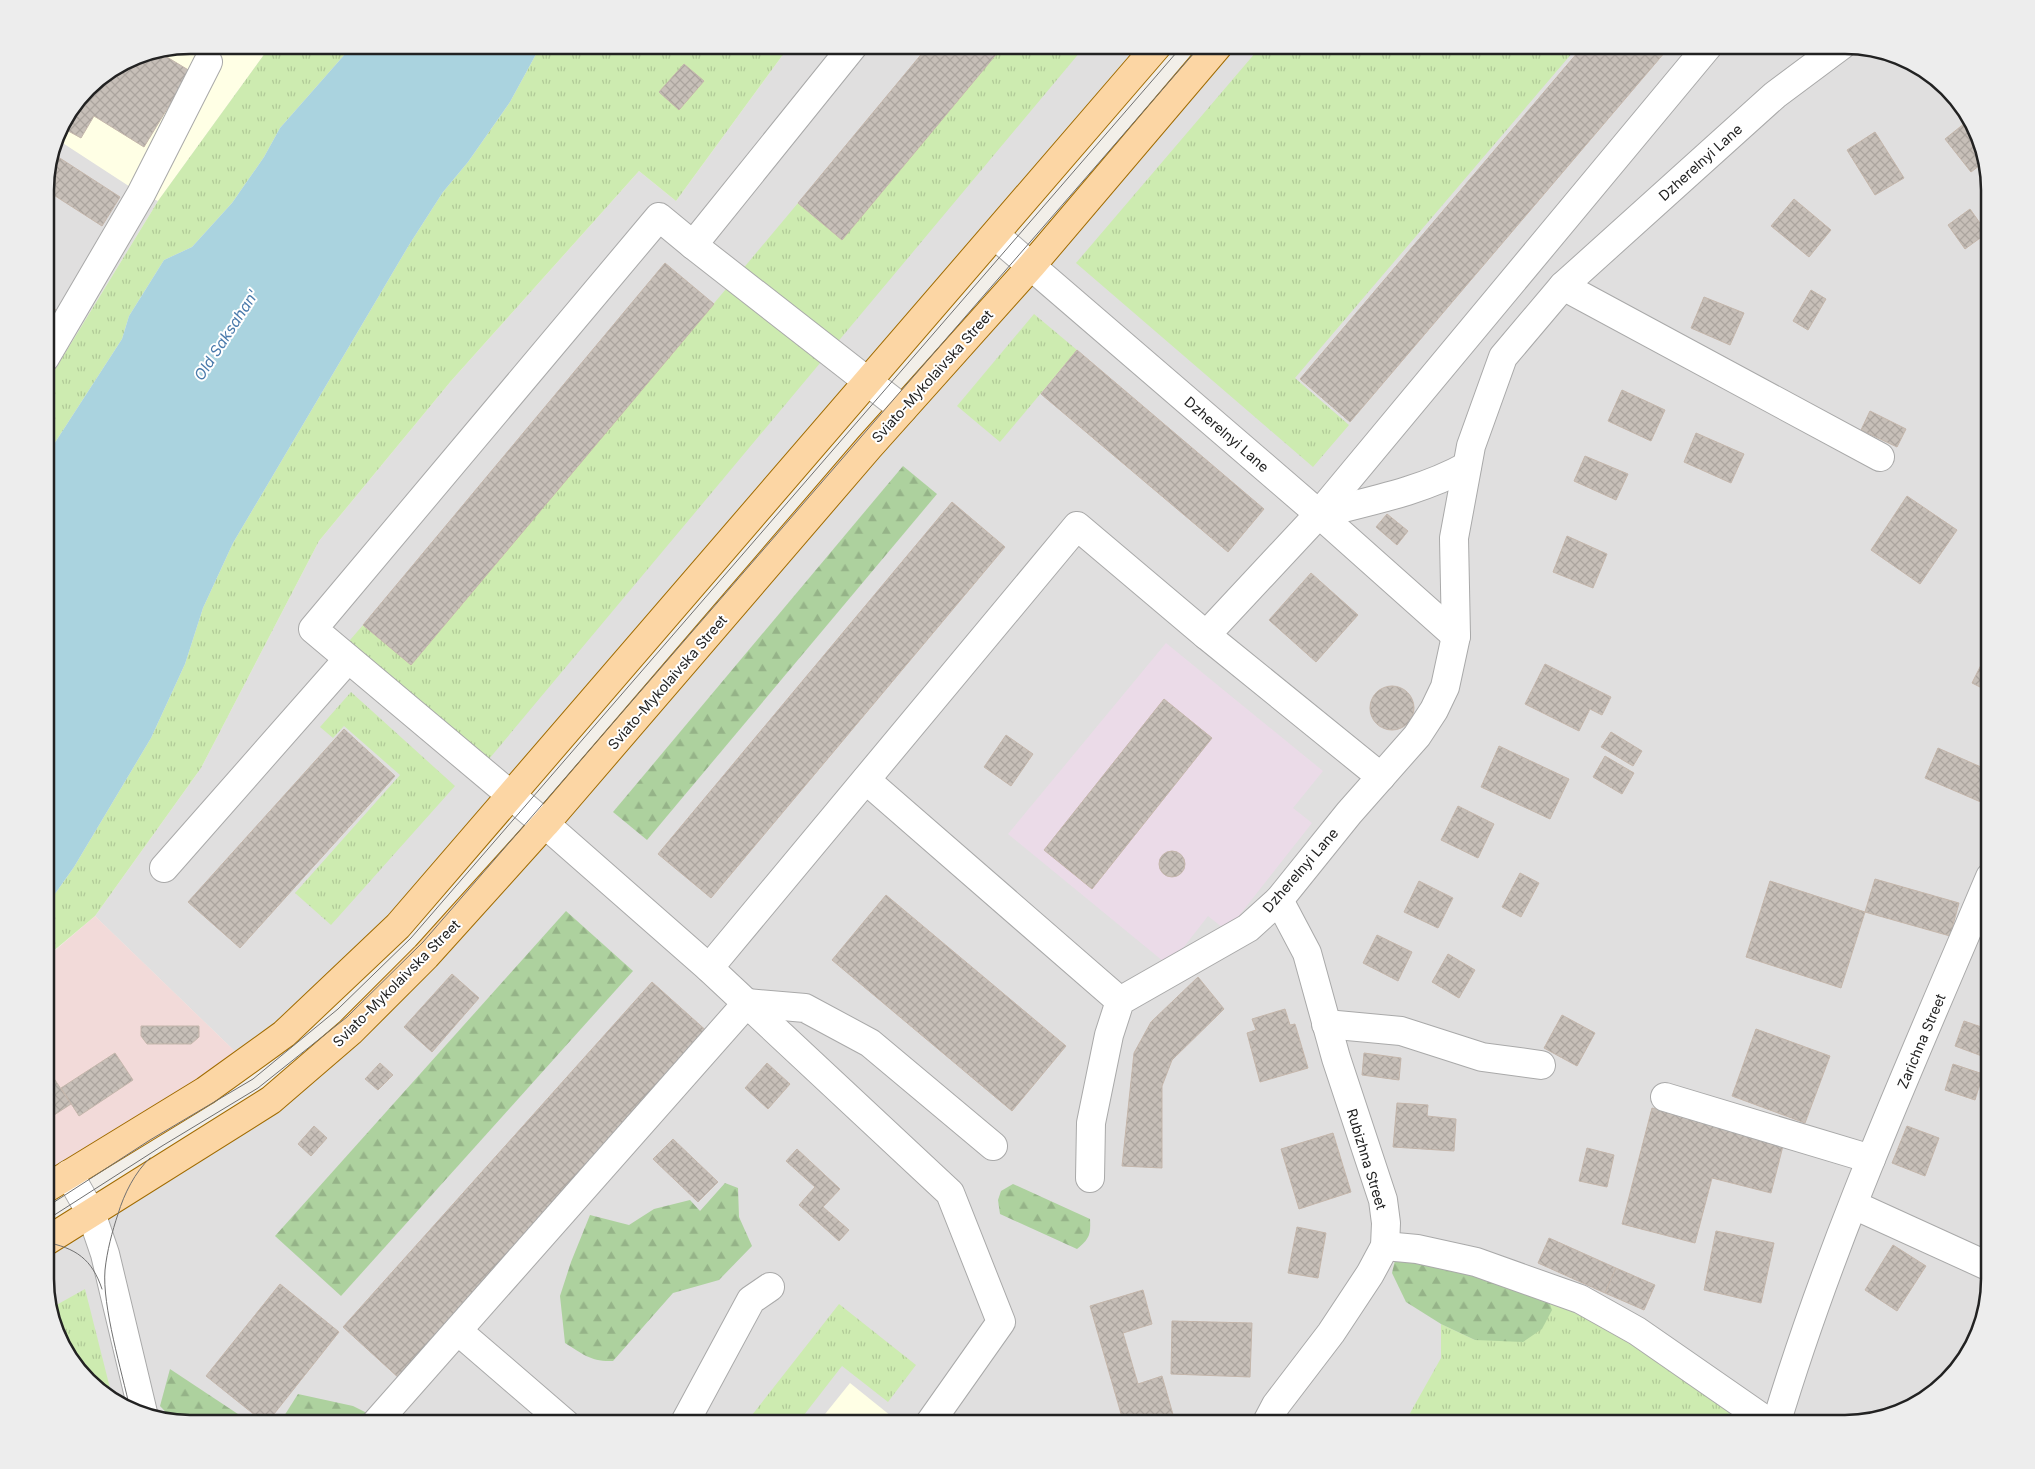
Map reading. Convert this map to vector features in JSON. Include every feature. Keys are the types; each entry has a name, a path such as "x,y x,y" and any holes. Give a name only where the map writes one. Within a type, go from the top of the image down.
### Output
{"main road":[{"path":"54,1183 205,1091 284,1034 398,926 1150,54"},
{"name":"Sviato-Mykolaivska Street","path":"54,1236 271,1100 350,1032 426,956 545,824 903,409 1032,265 1211,54"}],"street":[{"path":"693,245 847,54"},
{"path":"1206,635 1319,514 1702,54"},
{"name":"Dzherelnyi Lane","path":"1120,1001 1248,928 1279,900 1417,736 1434,710 1445,687 1456,636 1454,538 1470,446 1503,357 1563,286 1775,95 1830,54"},
{"path":"54,343 141,194 208,62"},
{"path":"903,409 659,217 313,628 545,824 709,968 950,1192 1001,1322 935,1415"},
{"name":"Dzherelnyi Lane","path":"995,235 1319,514 1456,636"},
{"path":"1563,286 1880,457"},
{"path":"1319,514 1445,478 1467,466"},
{"path":"709,968 1077,526 1206,635 1381,777"},
{"path":"164,868 348,659"},
{"path":"866,780 1120,1001 1109,1035 1091,1123 1090,1178"},
{"name":"Zarichna Street","path":"1779,1415 1796,1356 1870,1159 1981,898"},
{"name":"Rubizhna Street","path":"1271,1415 1276,1405 1331,1333 1370,1274 1385,1246 1386,1223 1383,1200 1326,1024 1307,953 1279,900"},
{"path":"747,1003 805,1008 870,1043 993,1146"},
{"path":"383,1415 747,1003"},
{"path":"1326,1024 1401,1031 1482,1057 1540,1065"},
{"path":"1665,1097 1870,1159"},
{"path":"69,1174 91,1213 105,1254 142,1406"},
{"path":"1854,1205 1981,1263"},
{"path":"1385,1246 1417,1249 1476,1262 1580,1299 1637,1331 1758,1415"},
{"path":"689,1415 743,1312 751,1300 770,1287"},
{"path":"458,1331 556,1415"}],"shaded area":[{"path":"181,54 264,54 158,201 54,371 54,181 56,163 61,146 77,114 88,100 107,82 122,72 146,61 163,56"},
{"path":"181,54 264,54 158,201 141,194 62,143 72,122 88,100 107,82 122,72 138,64 163,56"},
{"path":"783,54 1150,54 398,926 246,1062 95,916 201,768 319,541 451,381 639,171 676,201"},
{"path":"1211,54 1863,55 1889,61 1913,72 1941,94 1958,114 1971,138 1977,155 1981,190 1981,1279 1977,1314 1963,1347 1941,1375 1913,1397 1880,1411 1845,1415 190,1415 155,1411 114,1392 82,1362 64,1331 58,1314 54,1288 54,1236 350,1032"},
{"path":"1166,643 1323,771 1293,808 1312,823 1227,931 1208,916 1169,966 1008,834"},
{"path":"95,916 246,1062 54,1183 54,951"},
{"path":"850,1383 890,1415 824,1415"}],"green space":[{"path":"264,54 345,54 280,128 264,157 232,203 192,247 164,260 129,316 122,339 54,444 54,371 158,201"},
{"path":"536,54 783,54 676,201 639,171 451,381 319,541 201,768 95,916 54,950 54,895 74,867 151,738 185,664 203,608 233,543 409,245 443,192 468,162 510,102"},
{"path":"997,54 1078,54 484,765 344,647 363,625 411,665 798,203 842,240"},
{"path":"1254,54 1571,54 1295,378 1349,425 1313,467 1076,263"},
{"path":"1034,314 1077,350 1000,442 957,406"},
{"path":"903,466 937,494 647,840 613,812"},
{"path":"351,692 455,786 331,925 295,893 400,775 344,726 333,738 320,727"},
{"path":"566,911 633,971 341,1296 275,1236"},
{"path":"725,1183 738,1188 739,1217 752,1246 719,1280 673,1293 613,1361 593,1359 565,1343 560,1296 590,1215 629,1225 654,1209 690,1200 700,1211"},
{"path":"1013,1184 1090,1219 1087,1239 1077,1249 1000,1214 998,1200 1001,1191"},
{"path":"1396,1256 1544,1288 1552,1310 1542,1329 1523,1342 1475,1340 1441,1324 1406,1302 1392,1273"},
{"path":"1544,1288 1753,1411 1746,1415 1409,1415 1441,1358 1441,1324 1475,1340"},
{"path":"85,1289 110,1389 88,1369 72,1347 64,1331 56,1305"},
{"path":"839,1304 916,1365 888,1402 842,1366 804,1415 752,1415"},
{"path":"170,1369 239,1415 172,1414 167,1413 160,1406"},
{"path":"298,1394 353,1406 371,1415 285,1415"}],"water":[{"name":"Old Saksahan'","path":"345,54 536,54 510,102 468,162 443,192 409,245 233,543 203,608 185,664 151,738 74,867 54,895 54,444 122,339 129,316 164,260 192,247 232,203 264,157 280,128"}],"building":[{"path":"922,54 997,54 842,240 798,203"},
{"path":"1576,54 1663,54 1350,422 1300,379"},
{"path":"165,56 190,71 144,147 94,116 81,138 68,131 72,122 94,94 122,72 138,64"},
{"path":"684,64 704,81 679,110 659,92"},
{"path":"1964,124 1971,138 1979,166 1971,172 1945,139"},
{"path":"1875,132 1904,178 1875,195 1847,150"},
{"path":"58,157 120,197 102,226 54,195"},
{"path":"1794,199 1831,230 1809,257 1771,226"},
{"path":"1970,209 1981,225 1981,237 1965,249 1948,225"},
{"path":"665,263 714,304 411,665 363,625"},
{"path":"1811,290 1826,299 1808,330 1793,321"},
{"path":"1704,297 1744,313 1730,345 1691,328"},
{"path":"54,309 58,311 54,317"},
{"path":"1077,350 1264,509 1228,552 1041,394"},
{"path":"1622,390 1665,410 1651,441 1608,421"},
{"path":"1870,411 1906,429 1897,447 1861,430"},
{"path":"1696,433 1744,454 1731,483 1684,462"},
{"path":"1585,456 1628,474 1616,500 1574,481"},
{"path":"1907,496 1957,530 1920,584 1871,550"},
{"path":"952,502 1005,547 711,898 658,854"},
{"path":"1387,514 1408,531 1397,545 1376,527"},
{"path":"1567,536 1607,554 1593,588 1553,572"},
{"path":"1311,573 1358,615 1316,662 1269,620"},
{"path":"1545,664 1611,697 1602,715 1590,709 1579,731 1525,704"},
{"path":"1981,665 1981,688 1972,683"},
{"path":"1392,686 1404,690 1410,696 1414,708 1410,720 1404,726 1392,730 1380,726 1374,720 1370,708 1374,696 1380,690"},
{"path":"1164,699 1212,738 1092,889 1044,850"},
{"path":"344,729 395,776 240,948 188,902"},
{"path":"1611,732 1642,751 1633,766 1601,747"},
{"path":"1006,735 1033,754 1011,786 984,767"},
{"path":"1499,746 1569,779 1550,819 1481,787"},
{"path":"1938,748 1981,767 1981,802 1925,778"},
{"path":"1605,756 1634,773 1622,794 1593,777"},
{"path":"1458,806 1494,824 1478,858 1441,840"},
{"path":"1172,851 1181,855 1185,864 1181,873 1172,877 1163,873 1159,864 1163,855"},
{"path":"1520,873 1539,883 1521,917 1502,907"},
{"path":"1875,879 1959,903 1950,936 1865,912"},
{"path":"1419,881 1453,898 1438,928 1404,912"},
{"path":"1770,881 1865,912 1841,988 1746,957"},
{"path":"886,895 1066,1046 1012,1111 832,960"},
{"path":"1377,935 1412,952 1398,981 1363,963"},
{"path":"1448,954 1475,970 1459,998 1432,982"},
{"path":"452,974 479,998 432,1052 404,1027"},
{"path":"1198,977 1224,1009 1172,1060 1162,1086 1162,1168 1122,1166 1134,1053 1151,1022"},
{"path":"652,982 710,1034 401,1380 343,1327"},
{"path":"1285,1009 1290,1025 1295,1024 1308,1068 1260,1082 1247,1033 1256,1030 1252,1019"},
{"path":"1562,1015 1595,1033 1577,1066 1544,1048"},
{"path":"1964,1021 1981,1027 1981,1056 1955,1046"},
{"path":"141,1026 199,1026 199,1037 191,1044 147,1044 141,1036"},
{"path":"1756,1029 1830,1056 1805,1123 1732,1096"},
{"path":"115,1053 133,1080 79,1116 61,1088"},
{"path":"1364,1053 1401,1058 1399,1080 1362,1075"},
{"path":"380,1063 393,1075 378,1090 365,1079"},
{"path":"767,1063 790,1084 768,1109 745,1088"},
{"path":"1953,1064 1981,1073 1981,1080 1975,1100 1945,1090"},
{"path":"54,1078 71,1104 54,1115"},
{"path":"1397,1103 1428,1105 1427,1116 1456,1119 1454,1151 1393,1147"},
{"path":"1652,1108 1784,1142 1771,1193 1712,1178 1695,1243 1622,1224"},
{"path":"314,1126 327,1138 311,1156 298,1144"},
{"path":"1907,1126 1939,1138 1925,1176 1892,1163"},
{"path":"1333,1133 1351,1192 1299,1209 1281,1149"},
{"path":"673,1139 718,1182 698,1202 653,1159"},
{"path":"1587,1148 1614,1155 1607,1187 1579,1181"},
{"path":"797,1149 840,1189 823,1207 849,1230 839,1241 799,1205 815,1187 786,1161"},
{"path":"1297,1227 1326,1233 1318,1278 1288,1273"},
{"path":"1716,1231 1774,1243 1761,1303 1704,1290"},
{"path":"1549,1238 1616,1268 1605,1293 1538,1263"},
{"path":"1893,1245 1926,1266 1897,1311 1865,1290"},
{"path":"1616,1268 1655,1285 1644,1310 1605,1293"},
{"path":"280,1284 339,1332 273,1415 255,1415 206,1376"},
{"path":"1143,1290 1152,1324 1123,1333 1138,1384 1162,1376 1173,1415 1121,1415 1090,1306"},
{"path":"1172,1321 1252,1323 1250,1377 1171,1374"}],"tram line":[{"path":"54,1202 150,1140 253,1079 338,1009 411,938 1175,54"},
{"path":"54,1215 162,1146 258,1088 347,1017 423,942 1193,54"},
{"path":"128,1400 109,1320 105,1270 112,1235 123,1199 135,1177 150,1158"},
{"path":"54,1244 81,1256 93,1270 102,1289"}]}
